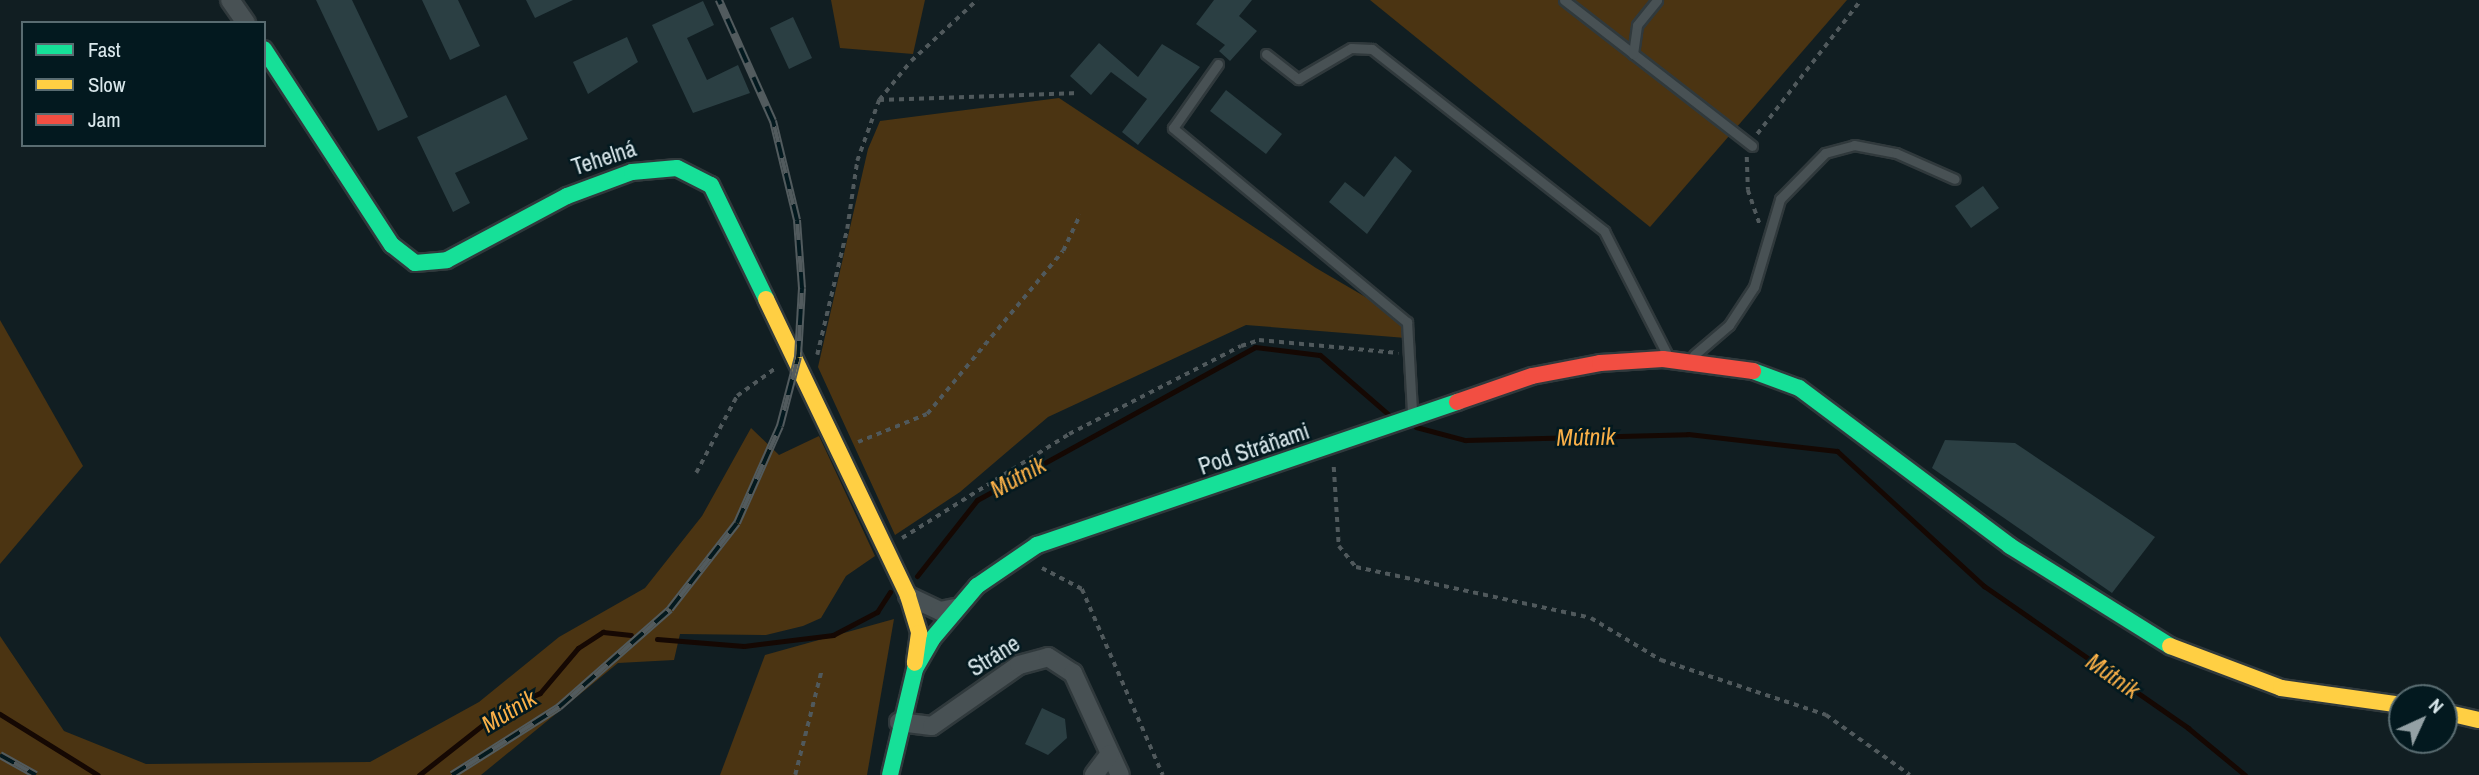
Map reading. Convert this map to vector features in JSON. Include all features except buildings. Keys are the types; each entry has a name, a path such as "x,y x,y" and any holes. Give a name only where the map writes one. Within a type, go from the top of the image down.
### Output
{"street":[{"path":"230,0 245,21"},
{"name":"Tehelná","path":"266,52 392,245 415,263 447,260 619,175 660,167 697,174 711,184 805,372 908,596 919,633 915,668"},
{"name":"Pod Stráňami","path":"890,775 899,722 915,668 955,608 1028,550 1545,372 1669,359 1690,359 1766,373 1811,395 2010,546 2144,634 2281,688 2388,703"},
{"path":"908,596 940,611 955,608"},
{"name":"Stráne","path":"899,722 932,726 1041,656 1062,662 1073,673 1120,775"},
{"path":"2458,715 2479,720"},
{"path":"1094,775 1110,754"}],"lane":[{"path":"1564,0 1752,146"},
{"path":"1633,54 1637,26 1657,0"},
{"path":"1266,54 1297,79 1350,48 1372,49 1604,231 1669,359"},
{"path":"1218,64 1173,128 1400,314 1411,332 1410,368 1415,397 1406,419"},
{"path":"1690,359 1729,325 1754,287 1766,239 1780,200 1825,153 1854,145 1875,149 1955,179"}],"path":[{"path":"696,473 728,409 748,385 769,368 805,372 818,353 834,287 857,161 879,100 911,61 977,0"},
{"path":"1766,239 1748,190 1745,161 1752,146 1861,0"},
{"path":"879,100 1079,93"},
{"path":"840,449 927,414 1063,251 1080,215"},
{"path":"884,543 914,532 1069,434 1241,345 1259,340 1394,351 1410,368"},
{"path":"1338,443 1333,471 1339,546 1356,567 1591,618 1661,660 1826,715 1910,775"},
{"path":"1028,550 1041,568 1082,589 1163,775"},
{"path":"795,775 821,672"}],"shaded area":[{"path":"831,0 925,0 913,54 840,48"},
{"path":"1370,0 1847,0 1650,227"},
{"path":"1059,98 1316,268 1398,316 1406,338 1246,325 1048,417 960,492 895,535 818,367 868,149 880,121"},
{"path":"0,320 83,466 0,564"},
{"path":"751,428 779,455 819,436 875,556 846,576 821,618 803,626 766,635 680,634 674,660 618,663 481,775 0,775 0,636 64,731 146,764 370,762 479,702 559,637 645,588 702,516"},
{"path":"894,619 867,775 720,775 765,655"}],"waterway":[{"name":"Mútnik","path":"917,576 977,500 1255,347 1320,355 1389,415"},
{"name":"Mútnik","path":"1416,427 1465,440 1688,434 1837,451 1984,586 2188,728 2245,775"},
{"name":"Mútnik","path":"657,639 744,646 833,635 877,612 890,592"},
{"name":"Mútnik","path":"419,775 503,709 540,693 578,648 603,632 631,635"},
{"name":"Mútnik","path":"0,714 98,775"}],"railway":[{"path":"452,775 559,707 670,609 737,523 780,426 798,357 802,288 797,220 773,121 719,0"},
{"path":"0,755 36,775"}],"traffic: fast":[{"path":"266,52 392,245 415,263 447,260 567,196 632,172 677,168 711,185 766,299"},
{"path":"1753,371 1799,388 2010,546 2170,646"},
{"path":"890,775 915,669 932,639 977,586 1037,545 1457,402"}],"traffic: slow":[{"path":"766,299 908,596 919,633 915,663"},
{"path":"2170,646 2281,688 2388,703"},
{"path":"2458,715 2479,720"}],"traffic: jam":[{"path":"1457,402 1532,376 1600,363 1663,359 1753,371"}]}
